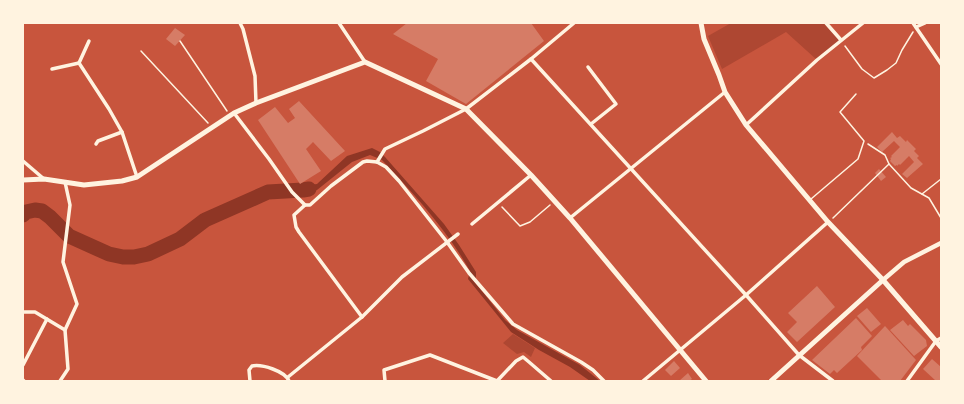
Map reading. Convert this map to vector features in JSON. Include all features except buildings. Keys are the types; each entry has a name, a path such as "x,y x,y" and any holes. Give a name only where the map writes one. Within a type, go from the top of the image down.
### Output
{"main road":[{"path":"701,23 704,39 725,92 746,125 828,222 883,280 941,347"},
{"path":"23,180 44,179 84,185 122,181 137,177 232,114 256,103 365,62 466,109 531,175 570,218 706,381"},
{"path":"771,381 883,280"}],"street":[{"path":"240,23 243,29 255,76 256,103"},
{"path":"339,23 365,62"},
{"path":"377,162 385,149 466,109 531,59 574,23"},
{"path":"826,23 841,40"},
{"path":"746,125 802,73 863,23"},
{"path":"913,23 941,64"},
{"path":"916,27 925,23"},
{"path":"79,63 89,40"},
{"path":"531,59 746,294 799,355 833,381"},
{"path":"52,69 79,63"},
{"path":"79,63 122,132 137,177"},
{"path":"588,67 616,104 591,124"},
{"path":"570,218 725,92"},
{"path":"232,114 269,159 292,192 305,206"},
{"path":"96,144 98,141 122,132"},
{"path":"23,161 44,179"},
{"path":"362,317 296,227 294,215 305,206 310,205 331,186 362,162 367,161 377,162 386,167 399,181 448,241 469,273 513,324 581,362 593,370 604,381"},
{"path":"472,224 531,175"},
{"path":"60,381 68,369 65,330 77,304 62,262 70,205 65,182"},
{"path":"643,381 828,222"},
{"path":"250,381 249,370 252,366 256,365 271,368 288,379 362,317 402,277 458,234"},
{"path":"883,280 904,262 941,243"},
{"path":"23,312 36,312 65,330"},
{"path":"23,365 47,319"},
{"path":"907,381 936,341 941,338"},
{"path":"385,381 384,370 430,355 497,381 516,361 523,357 552,381"}],"lane":[{"path":"810,201 858,159 864,141 840,112 856,94"}],"path":[{"path":"841,40 862,70 874,78 896,63 916,27"},
{"path":"180,41 232,114"},
{"path":"141,51 212,128"},
{"path":"864,141 885,155 889,164 911,188 929,198 941,218"},
{"path":"828,222 889,164"},
{"path":"922,194 941,179"},
{"path":"498,203 520,226 530,222 554,201"}],"shaded area":[{"path":"731,23 826,23 841,40 817,60 786,32 722,69 708,36"},
{"path":"372,148 380,152 385,157 444,224 476,272 474,281 505,320 517,330 580,365 600,381 590,381 570,367 511,332 468,279 470,271 451,241 418,199 382,160 370,155 352,162 317,190 295,193 291,188 317,184 347,156"},
{"path":"513,334 535,348 531,357 524,352 517,354 503,343"}],"waterway":[{"path":"23,215 26,212 35,210 42,211 69,236 109,254 123,257 134,257 148,254 180,239 205,220 268,192 309,189"}]}
